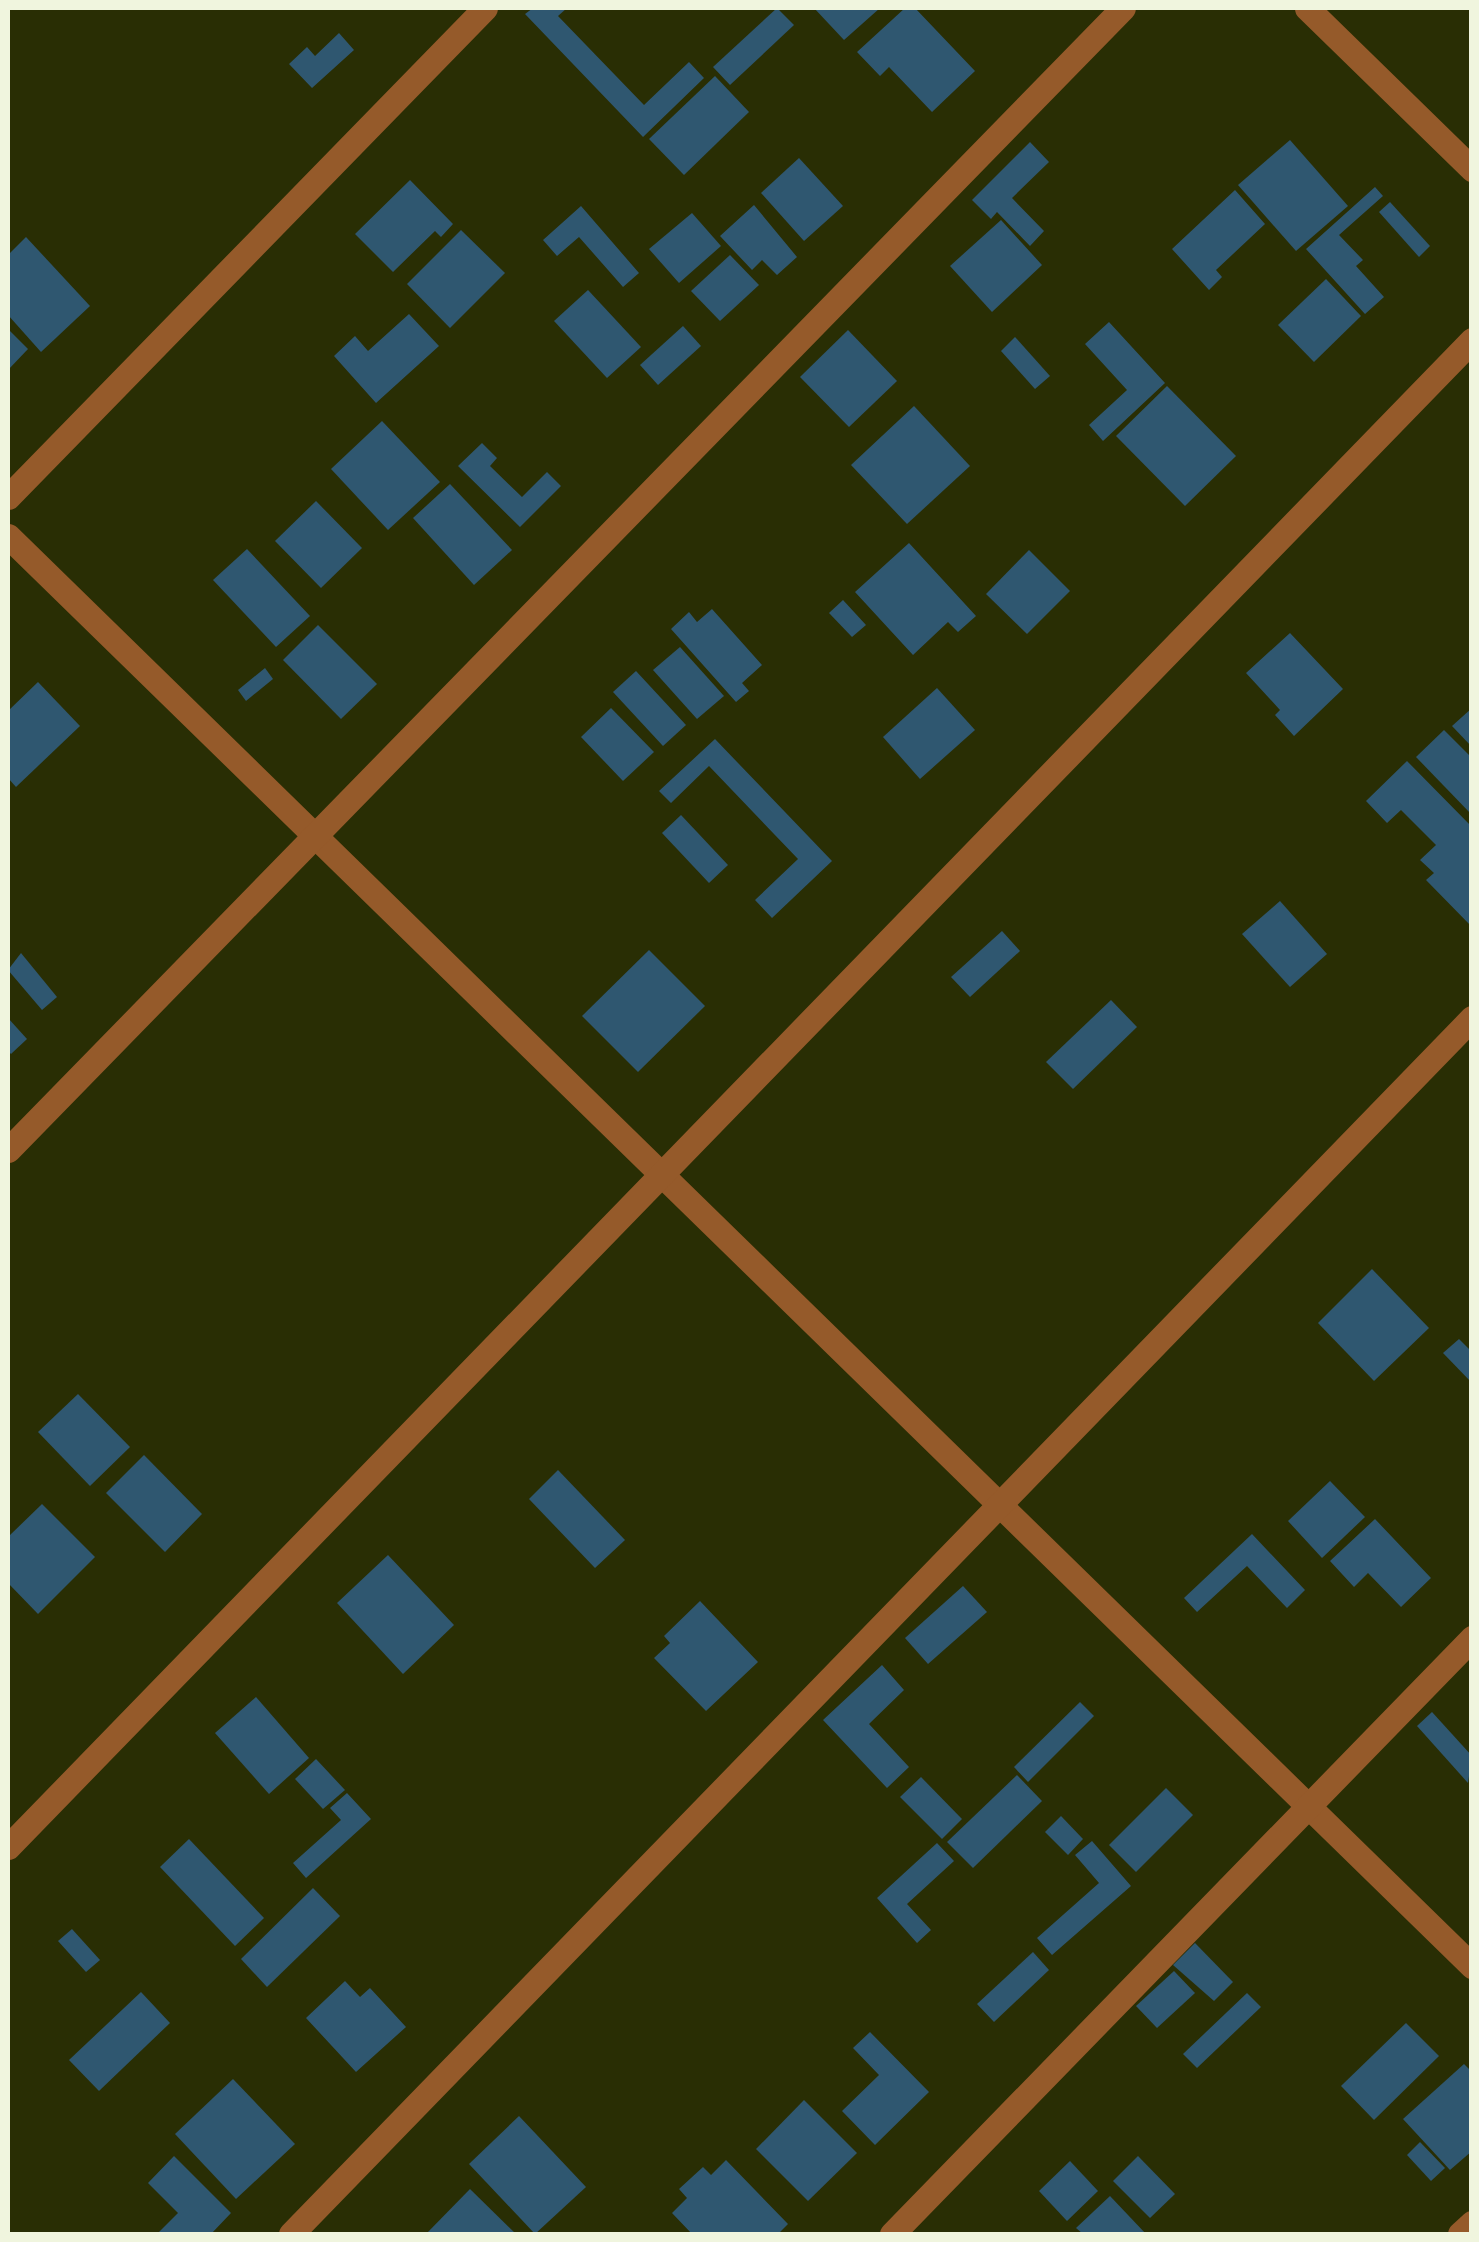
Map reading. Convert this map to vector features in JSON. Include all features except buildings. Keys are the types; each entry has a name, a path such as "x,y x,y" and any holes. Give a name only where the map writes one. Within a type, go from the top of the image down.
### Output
{"street":[{"path":"8,497 485,8"},
{"path":"8,1150 1123,8"},
{"path":"1306,8 1472,169"},
{"path":"8,1847 1472,340"},
{"path":"8,536 1472,1966"},
{"path":"292,2234 1472,1018"},
{"path":"892,2234 1472,1638"},
{"path":"1460,2234 1472,2223"}]}
